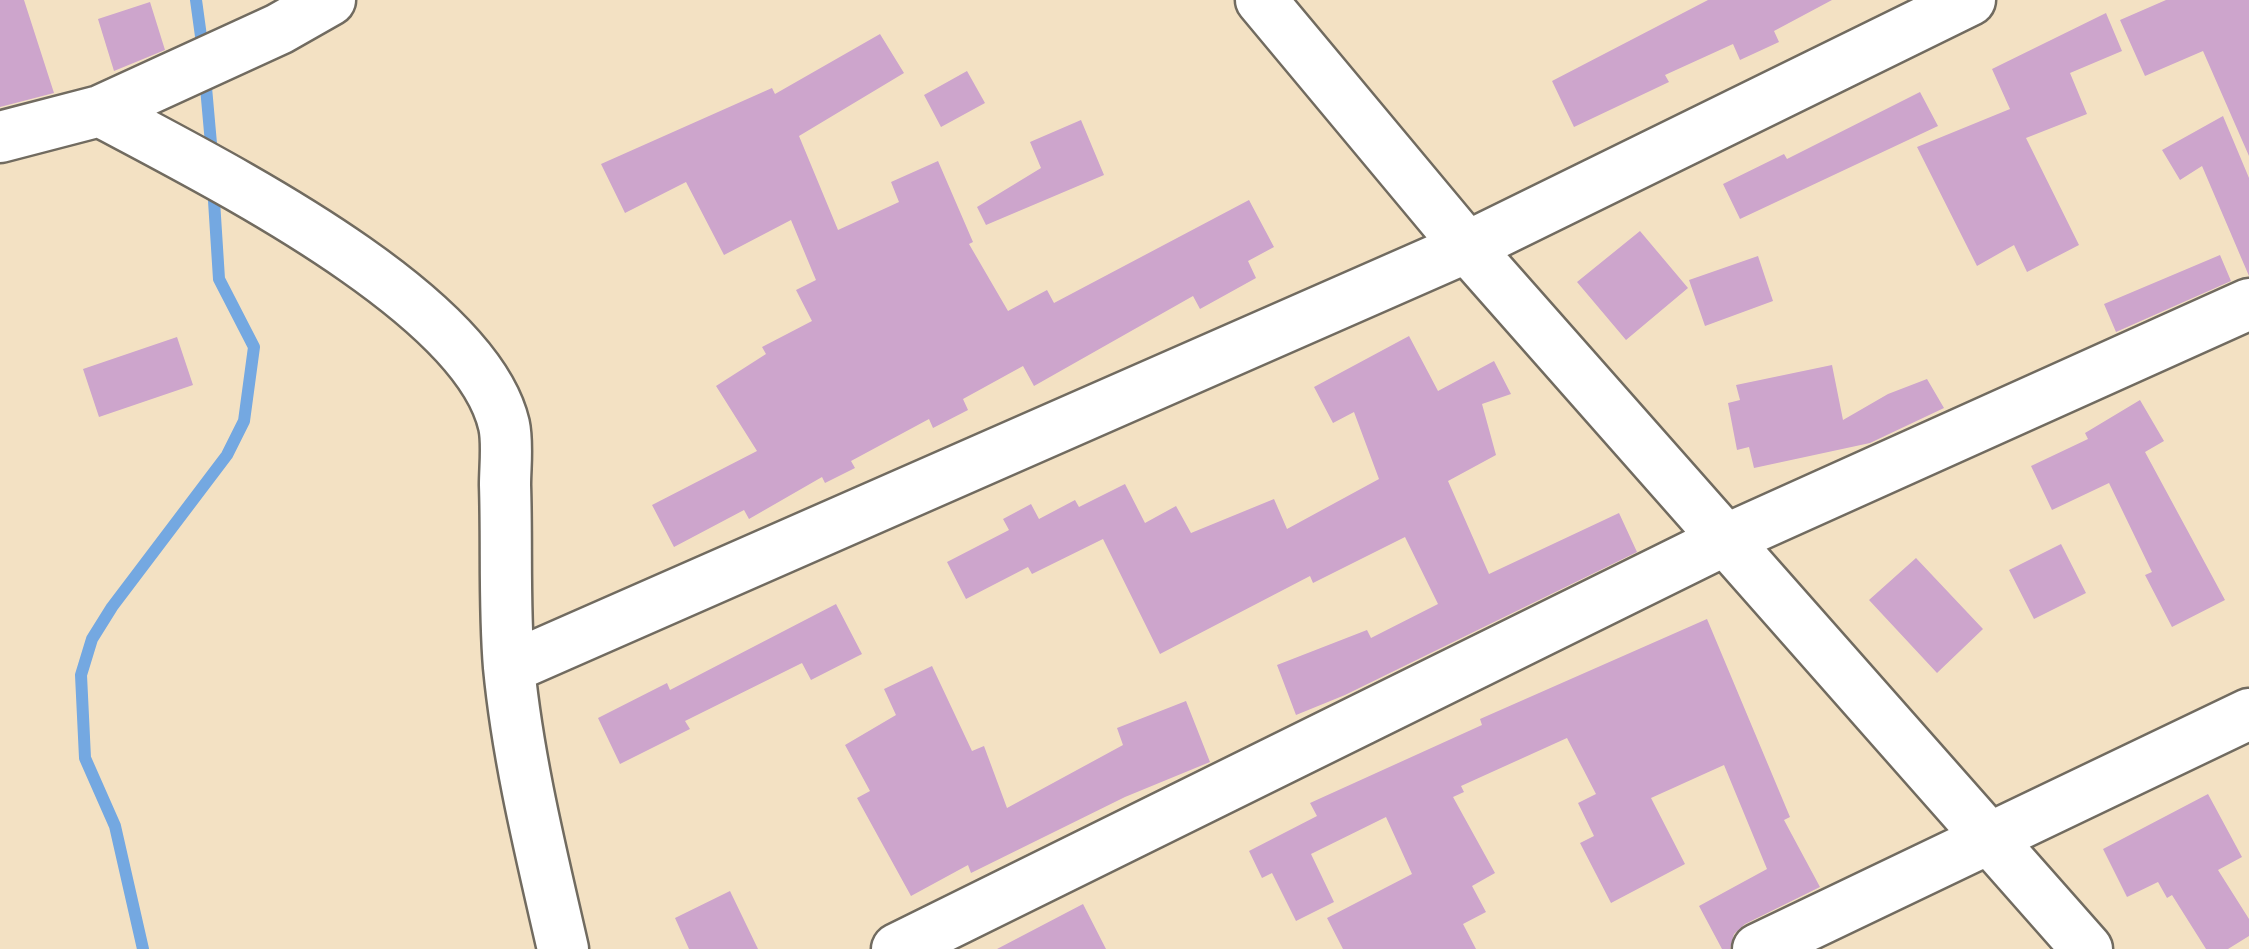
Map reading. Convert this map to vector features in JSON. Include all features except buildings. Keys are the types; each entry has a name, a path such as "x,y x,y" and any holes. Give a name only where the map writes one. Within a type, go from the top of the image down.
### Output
{"street":[{"path":"0,138 100,110 279,29 330,0"},
{"path":"1260,0 1467,247 2087,949"},
{"path":"509,668 1467,247 1970,0"},
{"path":"100,110 306,223 413,304 458,348 504,424 509,668 542,860 563,949"},
{"path":"898,949 1725,540 2249,304"},
{"path":"1758,949 2249,714"}],"waterway":[{"path":"196,0 203,51"},
{"path":"205,76 212,155"},
{"path":"143,949 115,826 85,758 81,675 92,639 112,607 227,455 244,421 254,347 219,279 213,185"}]}
